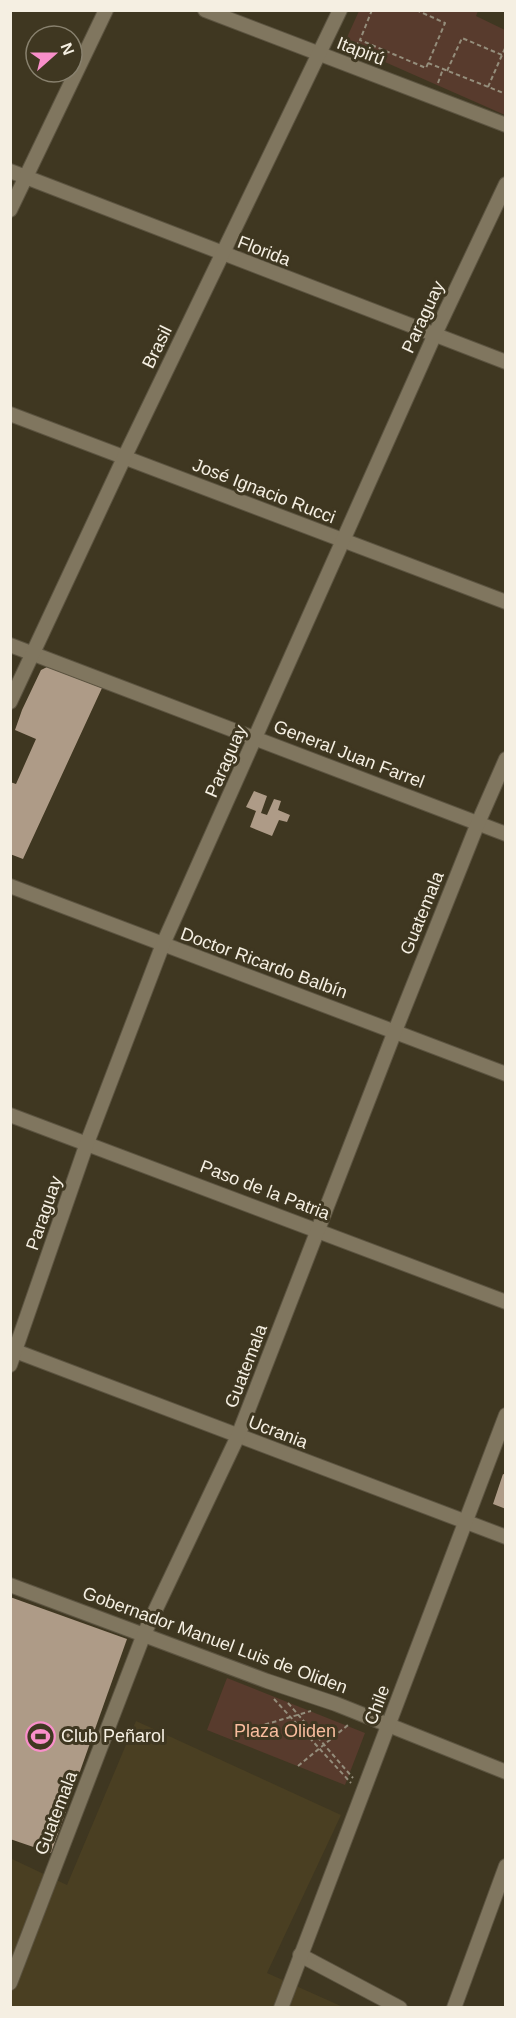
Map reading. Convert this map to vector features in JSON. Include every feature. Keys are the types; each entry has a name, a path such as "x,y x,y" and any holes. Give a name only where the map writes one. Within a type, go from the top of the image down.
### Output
{"street":[{"path":"10,210 106,10"},
{"name":"Itapirú","path":"205,10 506,125"},
{"name":"Brasil","path":"10,702 221,254 340,10"},
{"name":"Florida","path":"10,171 506,362"},
{"name":"Paraguay","path":"10,1365 13,1350 87,1143 163,944 435,334 506,184"},
{"name":"José Ignacio Rucci","path":"10,414 506,602"},
{"name":"General Juan Farrel","path":"10,645 506,834"},
{"name":"Guatemala","path":"10,1983 144,1634 238,1436 395,1031 506,759"},
{"name":"Doctor Ricardo Balbín","path":"10,886 506,1074"},
{"name":"Paso de la Patria","path":"10,1114 506,1302"},
{"name":"Ucrania","path":"13,1350 506,1537"},
{"name":"Chile","path":"281,2007 506,1415"},
{"name":"Gobernador Manuel Luis de Oliden","path":"10,1585 144,1634 267,1686 336,1704 506,1772"},
{"path":"453,2007 506,1866"},
{"path":"300,1955 400,2007"}],"path":[{"path":"372,10 360,40 426,68 445,23 416,10"},
{"path":"447,71 462,38 502,55"},
{"path":"488,87 506,46"},
{"path":"428,63 506,94"},
{"path":"267,1686 324,1744 362,1792"},
{"path":"267,1686 291,1717 362,1792"},
{"path":"236,1733 336,1704"},
{"path":"298,1766 362,1714"}],"shaded area":[{"path":"136,1721 341,1815 267,1973 343,2007 11,2007 10,1858 67,1885"}],"green space":[{"path":"359,11 478,11 476,16 505,30 505,115 344,44"},
{"name":"Plaza Oliden","path":"227,1678 365,1733 345,1785 207,1730"}],"building":[{"path":"47,667 102,688 23,859 10,854 10,782 16,784 36,739 15,730 41,670"},
{"path":"254,791 267,796 261,813 267,815 274,799 281,801 278,810 290,815 287,822 279,820 272,836 250,827 256,811 246,807"},
{"path":"503,1474 506,1475 506,1509 493,1504"},
{"name":"Club Peñarol","path":"10,1597 127,1639 51,1853 10,1839"}],"place":[{"name":"Club Peñarol","path":"40,1736"}]}
